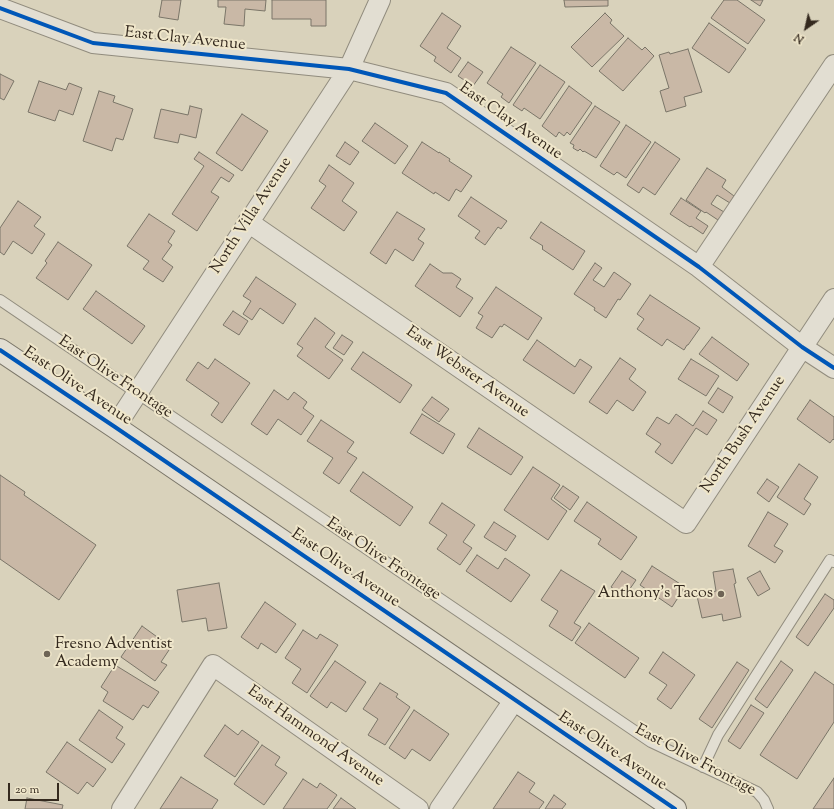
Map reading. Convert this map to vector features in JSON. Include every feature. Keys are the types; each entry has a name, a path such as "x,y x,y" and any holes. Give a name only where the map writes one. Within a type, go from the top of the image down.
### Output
{"main road":[{"name":"East Olive Avenue","path":"0,350 115,426 675,809"}],"street":[{"name":"North Villa Avenue","path":"115,426 349,69 380,0"},
{"name":"East Clay Avenue","path":"0,8 93,42 349,69 446,93 699,268 802,347 834,368"},
{"path":"699,268 834,65"},
{"name":"East Webster Avenue","path":"248,222 686,523"},
{"name":"North Bush Avenue","path":"686,523 834,299"},
{"name":"East Hammond Avenue","path":"122,809 213,665 418,809"},
{"path":"440,809 515,699"}],"lane":[{"name":"East Olive Frontage","path":"0,300 651,742 757,792 764,800 768,809"},
{"path":"703,767 718,735 830,560 834,562"}],"building":[{"path":"162,0 181,0 178,20 159,17"},
{"path":"218,0 266,0 265,11 245,9 244,26 224,24 226,7 218,7"},
{"path":"272,0 326,0 326,26 311,26 311,19 272,19"},
{"path":"564,0 608,0 608,6 565,7"},
{"path":"724,0 737,0 765,20 748,44 711,18"},
{"path":"751,0 763,0 760,6"},
{"path":"442,13 461,26 447,48 461,58 451,73 434,61 436,57 420,46"},
{"path":"605,13 612,20 610,23 624,36 592,67 571,47"},
{"path":"709,23 746,49 729,73 692,48"},
{"path":"628,38 642,50 645,47 654,56 623,91 599,71"},
{"path":"511,47 536,63 509,103 501,97 503,94 487,83"},
{"path":"688,49 702,92 684,97 686,106 666,112 660,91 669,88 659,55 669,52 670,54"},
{"path":"468,62 483,72 473,86 458,76"},
{"path":"540,65 565,82 540,119 524,108 522,111 513,105"},
{"path":"0,74 14,81 4,100 0,98"},
{"path":"39,81 66,90 69,83 82,88 73,115 59,110 55,121 28,112"},
{"path":"569,86 592,103 570,135 567,132 564,136 559,132 556,137 542,126"},
{"path":"99,91 115,96 113,102 133,109 123,140 116,138 112,151 83,141"},
{"path":"190,106 202,109 196,138 180,134 178,143 154,138 161,109 188,115"},
{"path":"595,106 620,122 596,158 580,149 578,151 573,148 574,145 570,143"},
{"path":"242,114 268,131 242,171 216,153"},
{"path":"375,123 408,146 395,164 362,141"},
{"path":"626,125 651,142 626,178 617,172 614,175 600,166"},
{"path":"345,142 359,152 350,165 336,156"},
{"path":"422,142 450,159 449,161 472,176 461,192 456,189 449,201 435,192 434,194 402,173"},
{"path":"655,142 680,159 655,195 643,187 639,193 627,185"},
{"path":"199,152 234,175 229,182 221,177 211,192 219,197 197,231 172,214 204,166 194,159"},
{"path":"329,165 354,183 342,201 357,212 344,231 311,208 326,186 319,181"},
{"path":"707,168 726,180 722,187 734,196 730,203 717,195 711,204 724,212 718,220 686,200"},
{"path":"471,197 507,221 501,229 498,227 485,245 475,238 480,231 458,216"},
{"path":"681,198 701,211 696,218 708,226 703,234 670,214"},
{"path":"18,201 41,217 34,226 45,234 32,254 13,241 4,255 0,252 0,228"},
{"path":"397,212 425,229 418,239 424,243 413,261 395,249 386,264 370,253"},
{"path":"149,214 175,231 168,242 172,245 162,259 173,267 163,282 143,269 149,261 127,246"},
{"path":"541,222 585,251 573,270 542,249 543,246 530,238"},
{"path":"58,242 92,265 68,300 36,278 47,263 45,261"},
{"path":"595,263 602,268 593,280 604,287 614,272 631,284 620,300 618,299 606,318 594,310 595,308 574,294"},
{"path":"430,264 443,273 452,273 461,279 456,287 473,298 460,317 415,286"},
{"path":"256,277 296,304 283,324 260,308 252,320 243,314 251,301 243,296"},
{"path":"496,287 542,318 528,340 504,324 502,327 500,326 492,338 476,328 483,316 478,313"},
{"path":"96,291 145,326 132,344 83,309"},
{"path":"650,295 700,328 684,350 667,339 662,346 637,329 644,319 637,314"},
{"path":"233,311 248,321 239,335 223,325"},
{"path":"315,318 335,333 325,347 343,360 329,379 297,356 303,348 297,344"},
{"path":"342,335 353,342 344,355 333,348"},
{"path":"712,337 749,364 737,381 699,354"},
{"path":"537,340 575,367 580,359 592,367 574,394 523,360"},
{"path":"363,352 412,385 400,403 351,369"},
{"path":"620,358 636,369 629,379 646,392 633,411 617,400 607,414 589,402"},
{"path":"215,359 250,383 222,423 211,415 219,403 186,380 198,362 208,369"},
{"path":"691,359 719,376 706,396 678,379"},
{"path":"718,388 733,397 723,413 708,403"},
{"path":"274,390 288,400 294,392 307,402 303,408 314,416 301,435 278,419 267,435 251,424"},
{"path":"432,397 449,409 439,422 422,410"},
{"path":"810,400 834,417 834,440 833,439 830,443 797,419"},
{"path":"703,411 717,420 707,435 696,428 672,464 655,452 661,444 646,434 657,417 669,424 676,414 693,426"},
{"path":"422,414 455,434 443,454 410,433"},
{"path":"321,420 354,442 347,452 357,458 339,484 323,473 333,458 307,441"},
{"path":"479,428 523,457 511,475 467,447"},
{"path":"799,464 818,477 804,499 811,504 804,515 777,497"},
{"path":"533,467 560,485 551,499 567,511 548,540 504,510"},
{"path":"363,472 413,507 400,526 350,491"},
{"path":"0,475 25,492 24,495 96,545 59,600 0,559"},
{"path":"767,479 779,487 769,502 757,493"},
{"path":"563,486 579,497 570,510 554,498"},
{"path":"587,502 637,537 621,560 598,544 601,539 574,521"},
{"path":"442,503 475,525 463,542 472,548 460,565 437,549 447,535 429,523"},
{"path":"768,512 788,524 774,546 783,551 775,563 748,546"},
{"path":"494,522 516,536 506,551 484,537"},
{"path":"477,555 498,569 505,558 530,575 511,602 466,571"},
{"path":"652,566 685,587 672,607 640,585"},
{"name":"Anthony's Tacos","path":"733,569 736,583 734,584 741,617 723,621 722,614 702,618 697,596 716,591 713,572"},
{"path":"561,570 595,591 574,623 581,627 572,641 549,626 558,611 541,600"},
{"path":"622,571 636,580 625,596 611,587"},
{"path":"760,571 770,589 758,596 747,578"},
{"path":"219,583 227,628 208,631 206,618 182,622 177,590"},
{"path":"825,594 834,600 834,608 808,646 796,637"},
{"path":"265,602 296,624 276,653 261,643 258,649 241,637"},
{"path":"589,623 639,658 625,678 575,643"},
{"path":"142,626 171,647 161,662 167,665 155,681 121,657"},
{"path":"303,630 317,639 320,634 338,645 307,693 292,683 301,669 285,658"},
{"path":"663,652 695,675 671,709 657,699 667,685 649,673"},
{"path":"335,661 366,682 346,712 331,702 327,708 310,696"},
{"path":"781,661 793,670 767,708 755,699"},
{"path":"737,662 749,670 712,728 699,719"},
{"path":"115,665 159,692 148,708 143,705 133,720 103,701 108,692 101,687"},
{"path":"815,672 834,685 834,722 797,779 760,755"},
{"path":"380,683 398,694 396,697 410,707 385,745 368,735 378,719 363,709"},
{"path":"751,705 764,713 740,749 728,741"},
{"path":"99,710 123,727 116,738 125,744 112,763 79,740"},
{"path":"414,710 449,734 430,761 412,749 405,759 389,748"},
{"path":"225,725 238,735 242,730 259,742 235,777 204,756"},
{"path":"67,742 106,769 93,787 87,782 78,794 46,772"},
{"path":"262,745 280,757 275,765 287,773 264,805 234,784"},
{"path":"518,772 535,783 529,792 544,802 539,809 493,809"},
{"path":"181,777 218,800 212,809 160,809"},
{"path":"834,778 834,809 813,809"},
{"path":"303,779 317,788 320,783 337,795 327,809 283,809"},
{"path":"554,795 566,804 562,809 545,809"},
{"path":"27,798 63,805 62,809 25,809"},
{"path":"341,798 356,809 333,809"}],"cycle path":[{"path":"0,8 93,43 349,69 446,93 699,267 802,347 834,368"},
{"path":"0,350 675,809"}],"place":[{"name":"Anthony's Tacos","path":"721,594"},
{"name":"Fresno Adventist Academy","path":"47,654"}]}
